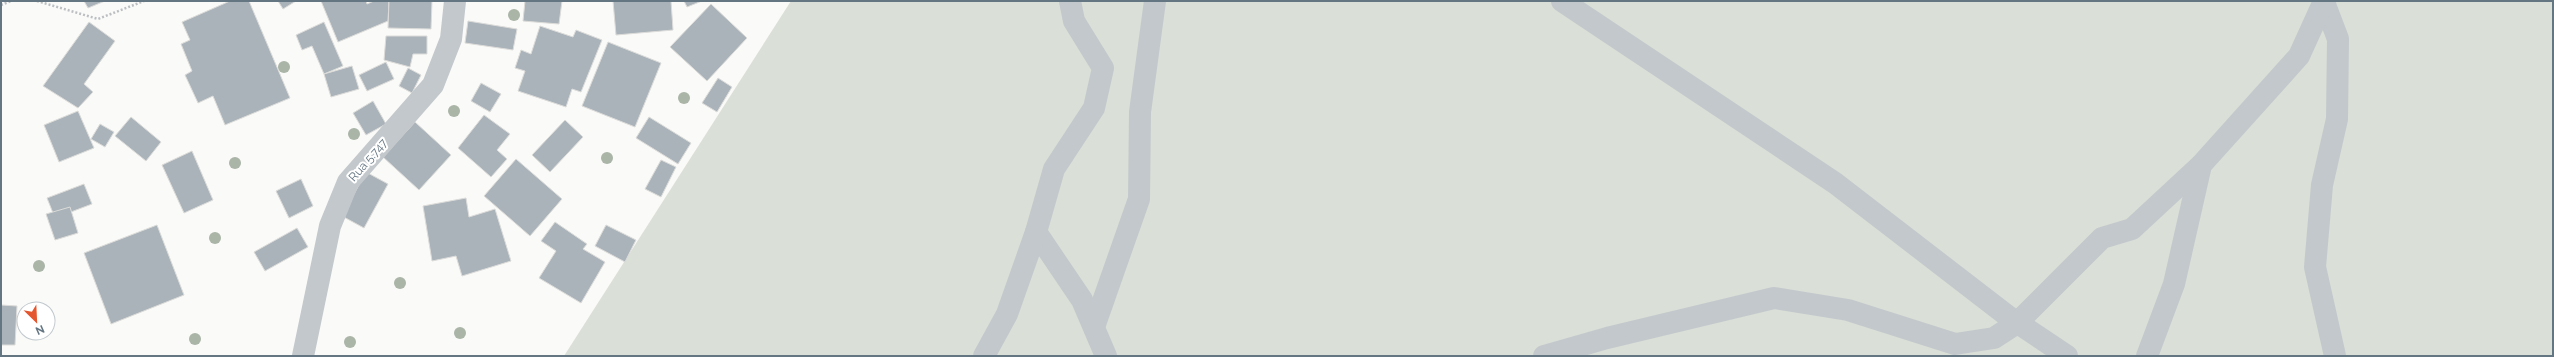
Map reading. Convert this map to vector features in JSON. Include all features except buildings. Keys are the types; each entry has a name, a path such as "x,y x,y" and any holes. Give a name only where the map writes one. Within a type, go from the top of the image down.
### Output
{"street":[{"name":"Rua 5.747","path":"303,356 330,226 348,182 433,86 451,40 455,1"},
{"path":"984,356 1006,314 1036,232 1054,169 1094,108 1103,68 1074,21 1070,1"},
{"path":"1094,328 1139,199 1140,112 1155,1"},
{"path":"1562,1 1835,183 2017,322 2067,356"},
{"path":"1974,356 1994,338 2017,322 2102,238 2132,229 2201,165 2299,56 2324,2"},
{"path":"2324,2 2338,39 2337,119 2322,185 2315,267 2335,356"},
{"path":"2147,356 2174,284 2201,165"},
{"path":"1036,232 1082,300 1106,356"},
{"path":"1544,356 1607,338 1774,298 1848,310 1955,344 1994,338"}],"path":[{"path":"1,5 11,1"},
{"path":"37,1 98,19 144,1"}],"shaded area":[{"path":"791,1 2553,1 2553,356 564,356"}]}
